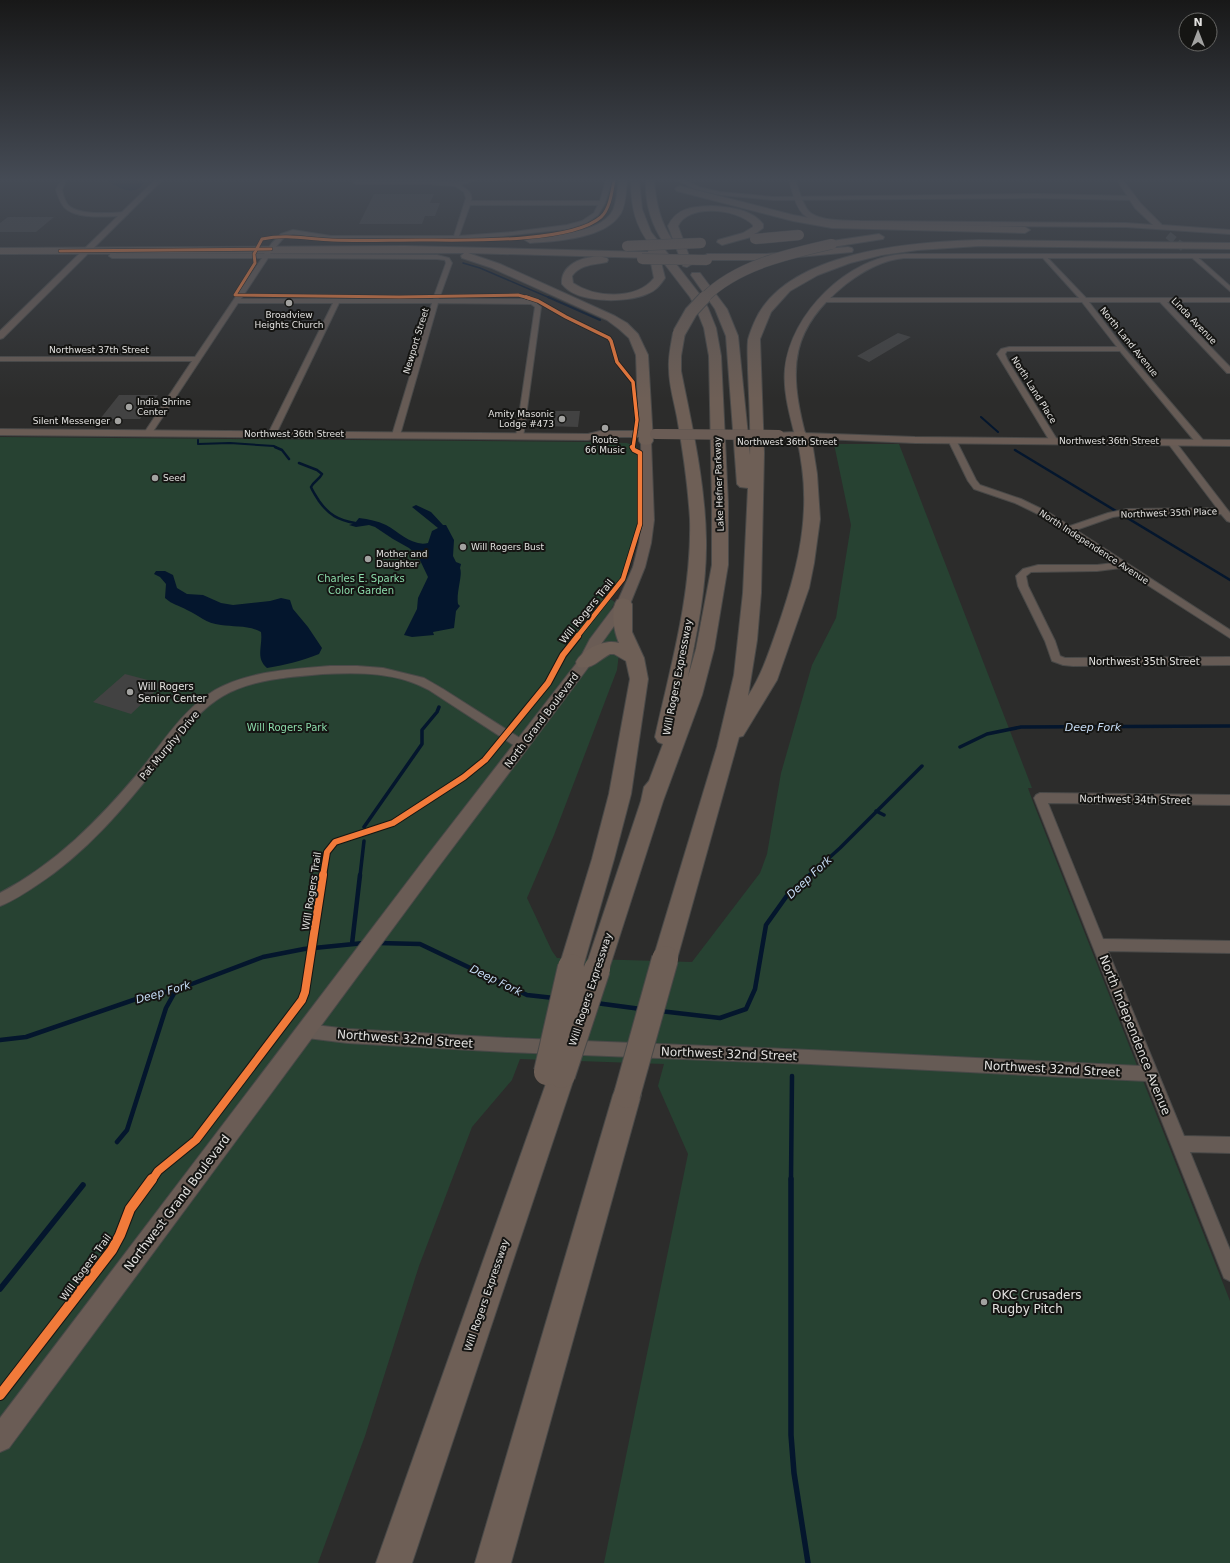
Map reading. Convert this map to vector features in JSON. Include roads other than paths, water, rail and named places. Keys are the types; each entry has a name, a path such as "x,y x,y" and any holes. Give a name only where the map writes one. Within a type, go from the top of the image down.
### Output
{"highway":[{"path":"446,253 475,258 522,277 614,320 632,335 641,349 651,437"},
{"path":"654,253 660,278 655,286 647,291 622,297 598,296 574,289 566,280 567,274 572,268 585,263 606,260 630,253 706,257 734,253"},
{"path":"630,253 648,255 736,257 808,253"},
{"name":"Lake Hefner Parkway","path":"652,801 692,695 705,648 720,565 721,540 714,341 707,318 695,296 661,253"},
{"path":"678,253 716,300 725,316 732,336 735,356 741,453 753,544"},
{"path":"683,253 687,264"},
{"name":"Will Rogers Expressway","path":"394,1563 443,1420 554,1074 597,969 652,801 693,598 697,563 698,540 696,494 675,371 675,350 679,333 692,310 704,297 724,282 741,272 778,258 798,253"},
{"path":"493,1563 727,747 743,675 752,593 757,453 754,339 760,318 775,298 797,282 831,266 880,253"},
{"path":"727,747 768,680 800,588 806,564 812,519 810,474 802,439"},
{"path":"554,1074 572,967 620,794 639,679 635,658 623,632 623,604"},
{"path":"585,662 602,650 611,648 621,648 635,658"}],"main road":[{"path":"0,336 85,253"},
{"path":"802,439 790,388 790,362 793,347 801,328 811,312 841,284 858,272 877,262 892,256 1230,256"},
{"name":"Northwest 36th Street","path":"0,432 520,436 588,437 600,440 651,437 1230,442"},
{"name":"North Grand Boulevard","path":"354,967 585,662 595,642 623,604 639,567 647,531 651,437"},
{"name":"Northwest Grand Boulevard","path":"0,1439 354,967"}],"street":[{"path":"148,433 269,253"},
{"name":"Newport Street","path":"342,253 441,257 447,259 449,263 396,435"},
{"path":"1192,255 1230,290"},
{"name":"North Land Avenue","path":"1044,256 1083,300 1200,442"},
{"path":"237,301 437,300 534,302 538,307 520,436"},
{"path":"823,300 1230,300"},
{"name":"Linda Avenue","path":"1162,300 1230,371"},
{"path":"272,434 337,301"},
{"name":"North Land Place","path":"1054,441 1002,357 1001,354 1003,350 1122,349"},
{"name":"Northwest 37th Street","path":"0,359 198,359"},
{"name":"North Independence Avenue","path":"952,440 972,481 977,487 1032,507 1230,635"},
{"path":"1171,442 1230,519"},
{"name":"Northwest 35th Place","path":"1069,530 1113,515 1127,512 1224,511"},
{"name":"Northwest 35th Street","path":"1123,565 1097,568 1038,568 1030,569 1022,573 1020,576 1023,586 1050,641 1054,656 1059,660 1073,662 1230,662"},
{"name":"Pat Murphy Drive","path":"0,900 49,870 89,835 118,805 190,718 204,704 220,693 246,682 278,675 330,670 391,672 419,681 442,693 522,745"},
{"name":"North Independence Avenue","path":"1040,798 1230,1272"},
{"name":"Northwest 34th Street","path":"1040,798 1230,800"},
{"path":"1099,945 1230,947"},
{"name":"Northwest 32nd Street","path":"307,1031 348,1036 508,1046 817,1057 1151,1074"},
{"path":"1179,1144 1230,1145"}],"water":[{"path":"416,505 431,512 443,525 446,525 454,540 453,556 456,562 461,564 461,575 458,594 458,604 460,606 456,611 454,628 433,632 434,635 412,637 404,635 417,609 418,598 428,577 418,556 409,548 375,527 369,525 356,527 349,525 355,523 359,518 379,522 412,541 422,544 428,543 432,531 438,528 412,507"},
{"path":"156,571 165,571 173,575 177,588 187,594 203,595 221,603 233,605 270,601 281,598 290,600 293,609 308,627 322,648 319,654 281,666 267,668 263,664 260,656 261,632 246,627 211,623 171,602 165,598 166,584 160,577 154,574"}],"waterway":[{"path":"463,263 480,268 550,298"},
{"path":"548,297 600,320"},
{"path":"981,417 998,432"},
{"path":"198,440 198,444 230,443 274,446 276,448"},
{"path":"276,448 282,450 289,459"},
{"path":"1015,450 1230,580"},
{"path":"299,463 317,470 322,474 311,487 326,510 334,516 355,523"},
{"path":"364,827 422,744 422,730 437,712 439,707"},
{"name":"Deep Fork","path":"960,747 987,734 1021,727 1230,726"},
{"name":"Deep Fork","path":"877,811 922,766"},
{"name":"Deep Fork","path":"809,876 877,811"},
{"name":"Deep Fork","path":"877,811 884,815"},
{"path":"360,876 364,841"},
{"path":"352,944 360,875"},
{"name":"Deep Fork","path":"660,1011 720,1018 746,1009 755,989 766,925 786,897 810,875"},
{"name":"Deep Fork","path":"176,990 263,957 304,949 364,943"},
{"name":"Deep Fork","path":"378,943 420,944 527,995 554,998"},
{"name":"Deep Fork","path":"0,1040 26,1037 145,996 176,990"},
{"path":"117,1142 127,1130 166,1008 176,990"},
{"name":"Deep Fork","path":"596,1003 641,1009"},
{"path":"791,1180 792,1076"},
{"path":"791,1180 791,1435 794,1473 808,1563"},
{"path":"0,1289 83,1185"}],"place":[{"name":"Broadview Heights Church","path":"289,303"},
{"name":"India Shrine Center","path":"129,407"},
{"name":"Amity Masonic Lodge #473","path":"562,419"},
{"name":"Silent Messenger","path":"118,421"},
{"name":"Route 66 Music","path":"605,428"},
{"name":"Seed","path":"155,478"},
{"name":"Will Rogers Bust","path":"463,547"},
{"name":"Mother and Daughter","path":"368,559"},
{"name":"Will Rogers Senior Center","path":"130,692"},
{"name":"OKC Crusaders Rugby Pitch","path":"984,1302"}],"park label":[{"name":"Charles E. Sparks Color Garden","path":"361,584"},
{"name":"Will Rogers Park","path":"287,727"}]}
